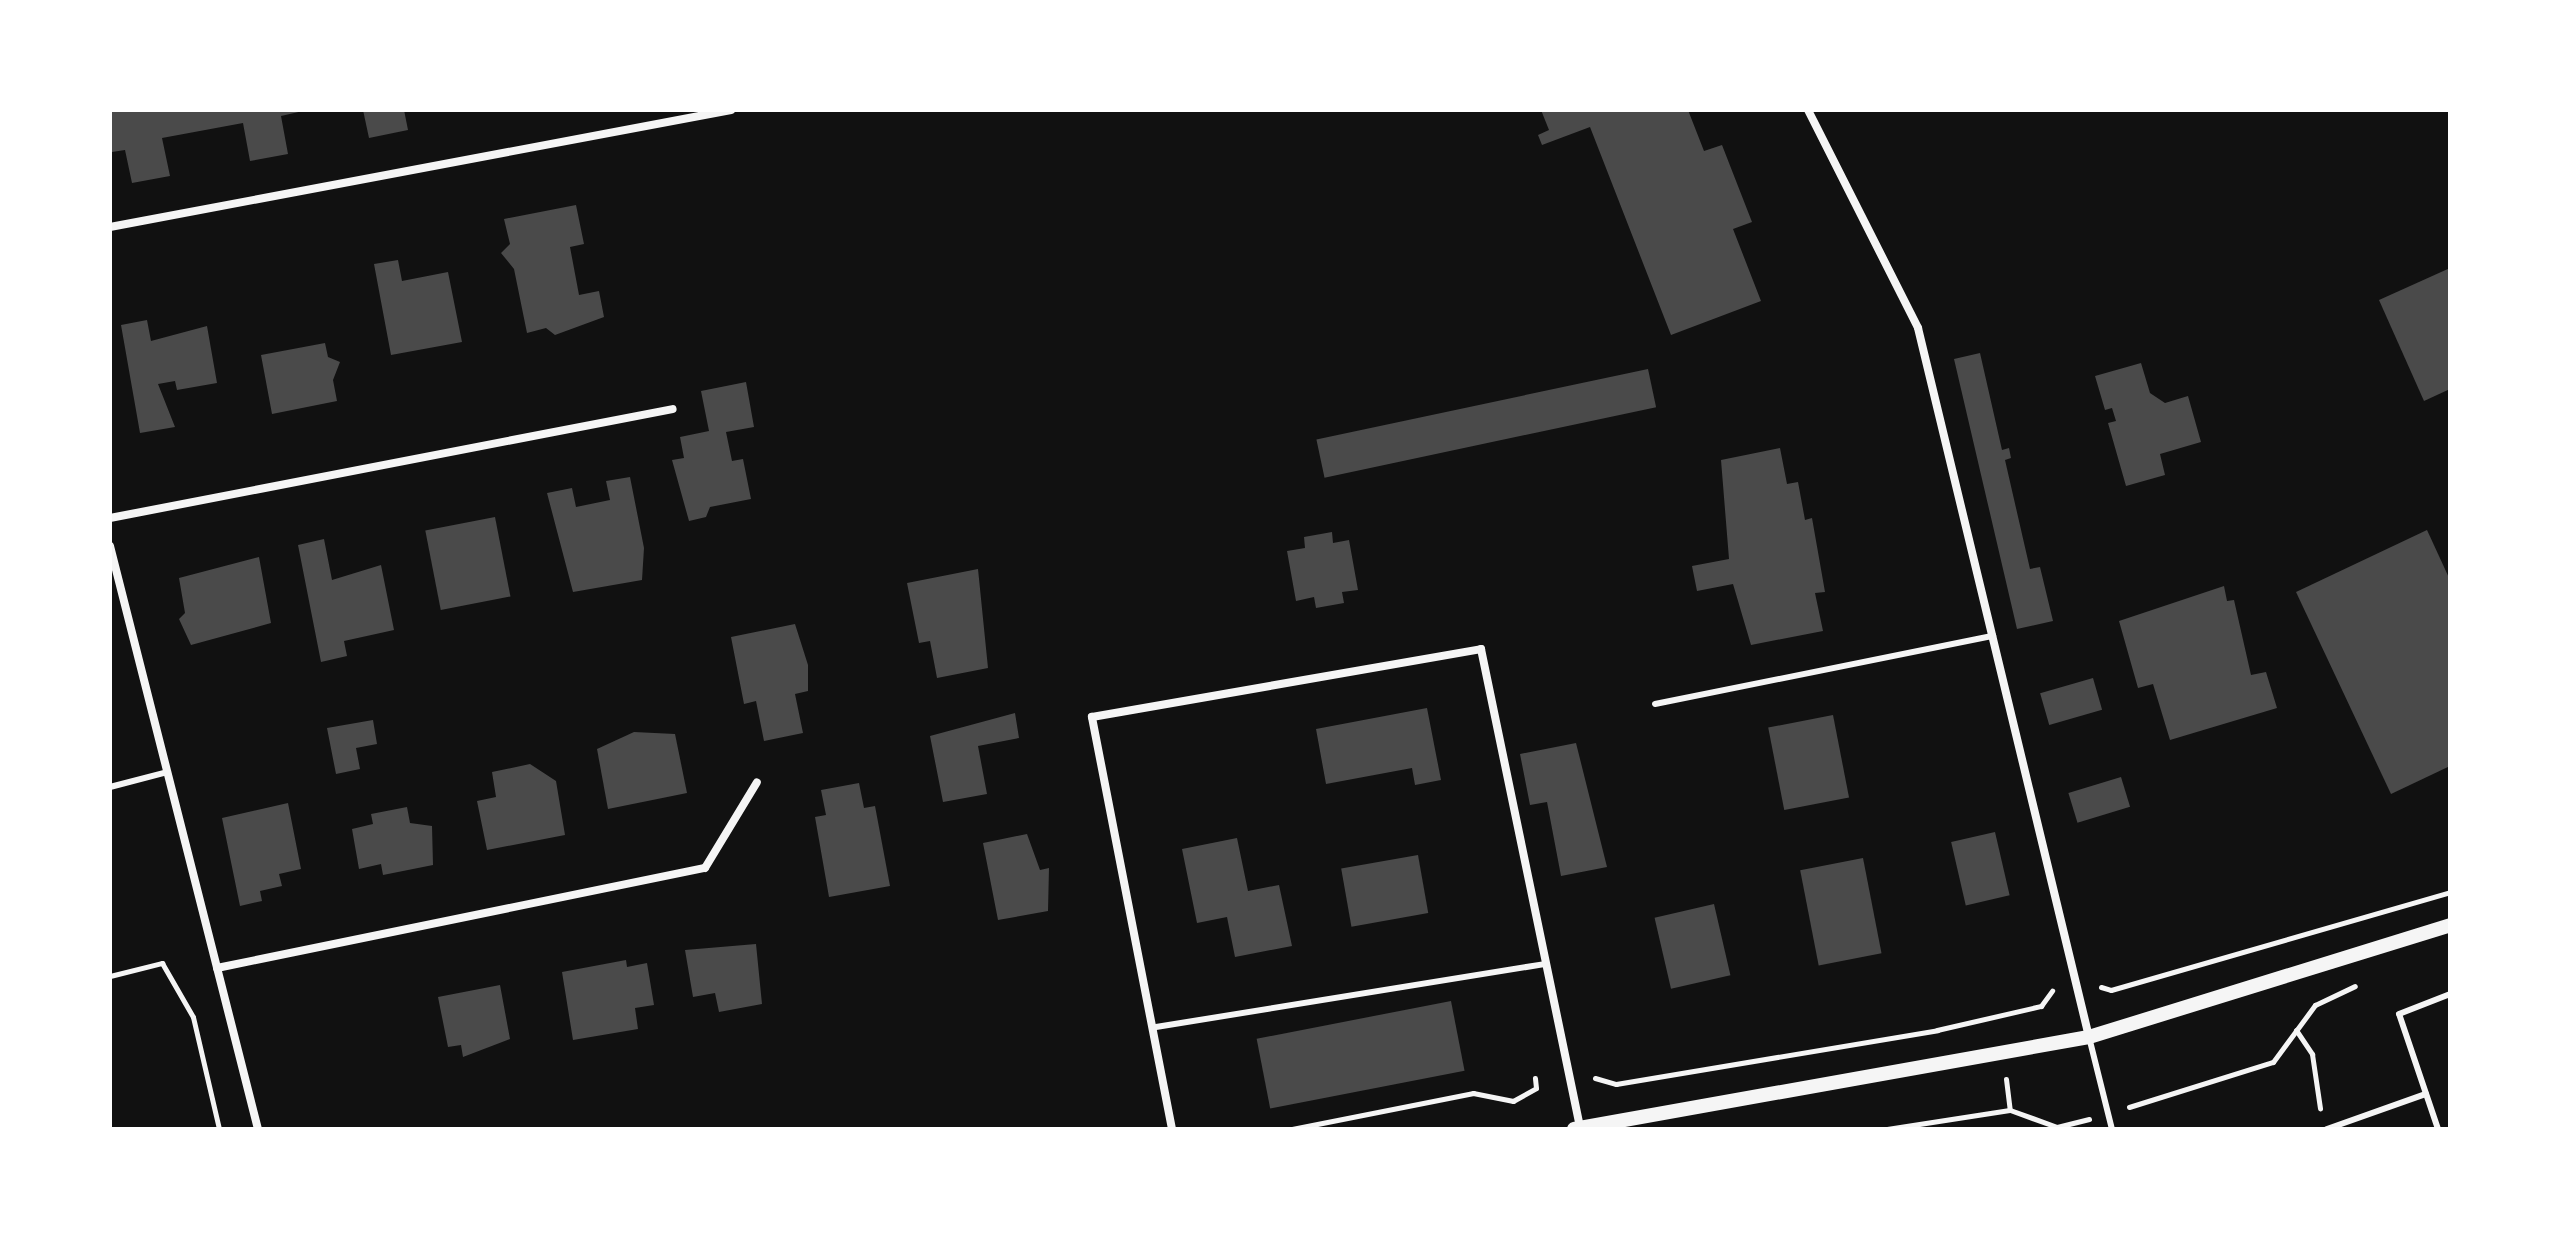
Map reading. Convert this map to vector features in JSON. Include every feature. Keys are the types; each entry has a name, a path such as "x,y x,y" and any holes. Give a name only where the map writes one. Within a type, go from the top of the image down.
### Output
{"street":[{"path":"110,227 731,110"},
{"path":"1808,110 1918,328 2089,1037"},
{"path":"110,518 673,409"},
{"path":"110,546 258,1129"},
{"path":"1172,1129 1156,1027 1092,717 1481,649 1577,1128 1643,1123 2089,1037 2450,925"},
{"path":"217,968 705,868 757,782"}],"lane":[{"path":"1655,704 1993,636"},
{"path":"110,787 167,772"},
{"path":"1156,1027 1546,964"},
{"path":"2438,1129 2399,1014 2450,994"},
{"path":"2089,1037 2112,1129"},
{"path":"2327,1129 2426,1094"}],"path":[{"path":"2094,985 2111,990 2450,892"},
{"path":"110,976 162,963 193,1017 219,1129"},
{"path":"1588,1067 1616,1084 1937,1030 2041,1006 2050,998 2049,974"},
{"path":"1887,1129 2010,1110 2057,1127 2109,1114 2273,1062 2315,1005 2371,978"},
{"path":"2296,1030 2312,1054 2321,1114"},
{"path":"1292,1129 1473,1093 1513,1101 1536,1088 1535,1078"}],"building":[{"path":"110,110 303,111 281,116 288,154 250,161 243,123 162,138 170,176 132,183 125,150 112,152"},
{"path":"363,110 404,110 408,130 369,138"},
{"path":"1541,110 1688,110 1704,151 1722,145 1752,222 1733,229 1761,301 1671,335 1590,127 1542,145 1538,135 1549,130"},
{"path":"576,205 584,244 570,247 579,295 599,291 604,317 555,335 546,328 527,333 514,269 501,253 510,244 504,219"},
{"path":"398,260 402,281 448,272 462,342 391,355 374,264"},
{"path":"2450,268 2450,389 2424,401 2379,300"},
{"path":"147,320 151,341 207,326 217,383 177,390 175,381 158,384 175,427 140,433 121,325"},
{"path":"325,343 328,357 340,362 333,380 337,401 272,414 261,355"},
{"path":"1980,353 2002,450 2009,448 2011,458 2005,460 2030,569 2040,567 2053,621 2017,629 1954,359"},
{"path":"2141,363 2150,393 2165,403 2188,396 2201,442 2160,454 2165,475 2126,486 2108,423 2116,421 2112,408 2105,410 2095,376"},
{"path":"1648,369 1656,407 1325,478 1316,439"},
{"path":"746,382 754,427 726,432 732,461 743,459 751,499 710,507 706,517 689,521 672,460 684,458 680,437 709,431 701,391"},
{"path":"1780,448 1787,484 1798,482 1805,520 1812,518 1825,592 1815,593 1823,631 1751,645 1733,584 1697,591 1692,566 1729,559 1721,460"},
{"path":"630,477 644,548 642,580 573,592 547,493 572,488 576,507 610,500 606,481"},
{"path":"495,517 510,597 441,610 425,531"},
{"path":"2427,530 2450,580 2450,766 2391,794 2296,592"},
{"path":"1332,532 1333,543 1349,540 1358,590 1342,592 1344,603 1316,608 1314,597 1296,601 1287,551 1305,548 1304,537"},
{"path":"324,539 332,580 381,565 394,630 344,641 347,656 321,662 298,545"},
{"path":"259,557 271,623 191,645 179,619 185,613 179,578"},
{"path":"978,569 988,668 937,678 930,641 919,643 907,583"},
{"path":"2224,586 2227,601 2234,600 2251,675 2266,672 2277,708 2170,740 2153,684 2138,688 2119,621"},
{"path":"795,624 808,665 808,691 795,694 803,733 764,741 756,701 744,704 731,637"},
{"path":"2093,678 2102,710 2049,725 2040,693"},
{"path":"1427,708 1441,780 1415,785 1412,768 1326,784 1316,729"},
{"path":"1015,713 1019,738 978,746 987,794 943,802 930,736"},
{"path":"1833,715 1849,797 1784,810 1768,728"},
{"path":"373,720 377,744 356,748 360,769 336,774 327,728"},
{"path":"634,732 675,734 687,793 608,809 597,749"},
{"path":"1576,743 1607,867 1561,876 1547,802 1530,805 1520,754"},
{"path":"530,764 556,781 565,835 487,850 477,801 496,797 492,772"},
{"path":"2121,777 2130,807 2077,823 2068,793"},
{"path":"859,783 864,808 875,806 890,886 829,897 815,817 826,815 821,790"},
{"path":"288,803 301,869 279,874 282,886 260,891 262,901 240,906 222,818"},
{"path":"407,807 410,823 432,826 433,865 383,875 381,864 359,869 352,829 373,824 371,814"},
{"path":"1995,832 2010,895 1966,905 1951,842"},
{"path":"1027,834 1040,870 1049,868 1048,911 998,920 983,843"},
{"path":"1237,838 1248,891 1279,885 1292,946 1235,957 1227,917 1197,923 1182,849"},
{"path":"1418,855 1428,913 1351,927 1341,869"},
{"path":"1863,858 1882,953 1819,965 1800,870"},
{"path":"1714,904 1730,975 1671,989 1655,918"},
{"path":"756,944 762,1004 719,1012 715,993 693,997 685,950"},
{"path":"626,960 627,967 647,963 654,1005 635,1008 638,1029 573,1040 562,972"},
{"path":"500,985 510,1039 463,1057 461,1045 448,1047 438,997"},
{"path":"1451,1001 1465,1071 1270,1108 1257,1039"}]}
